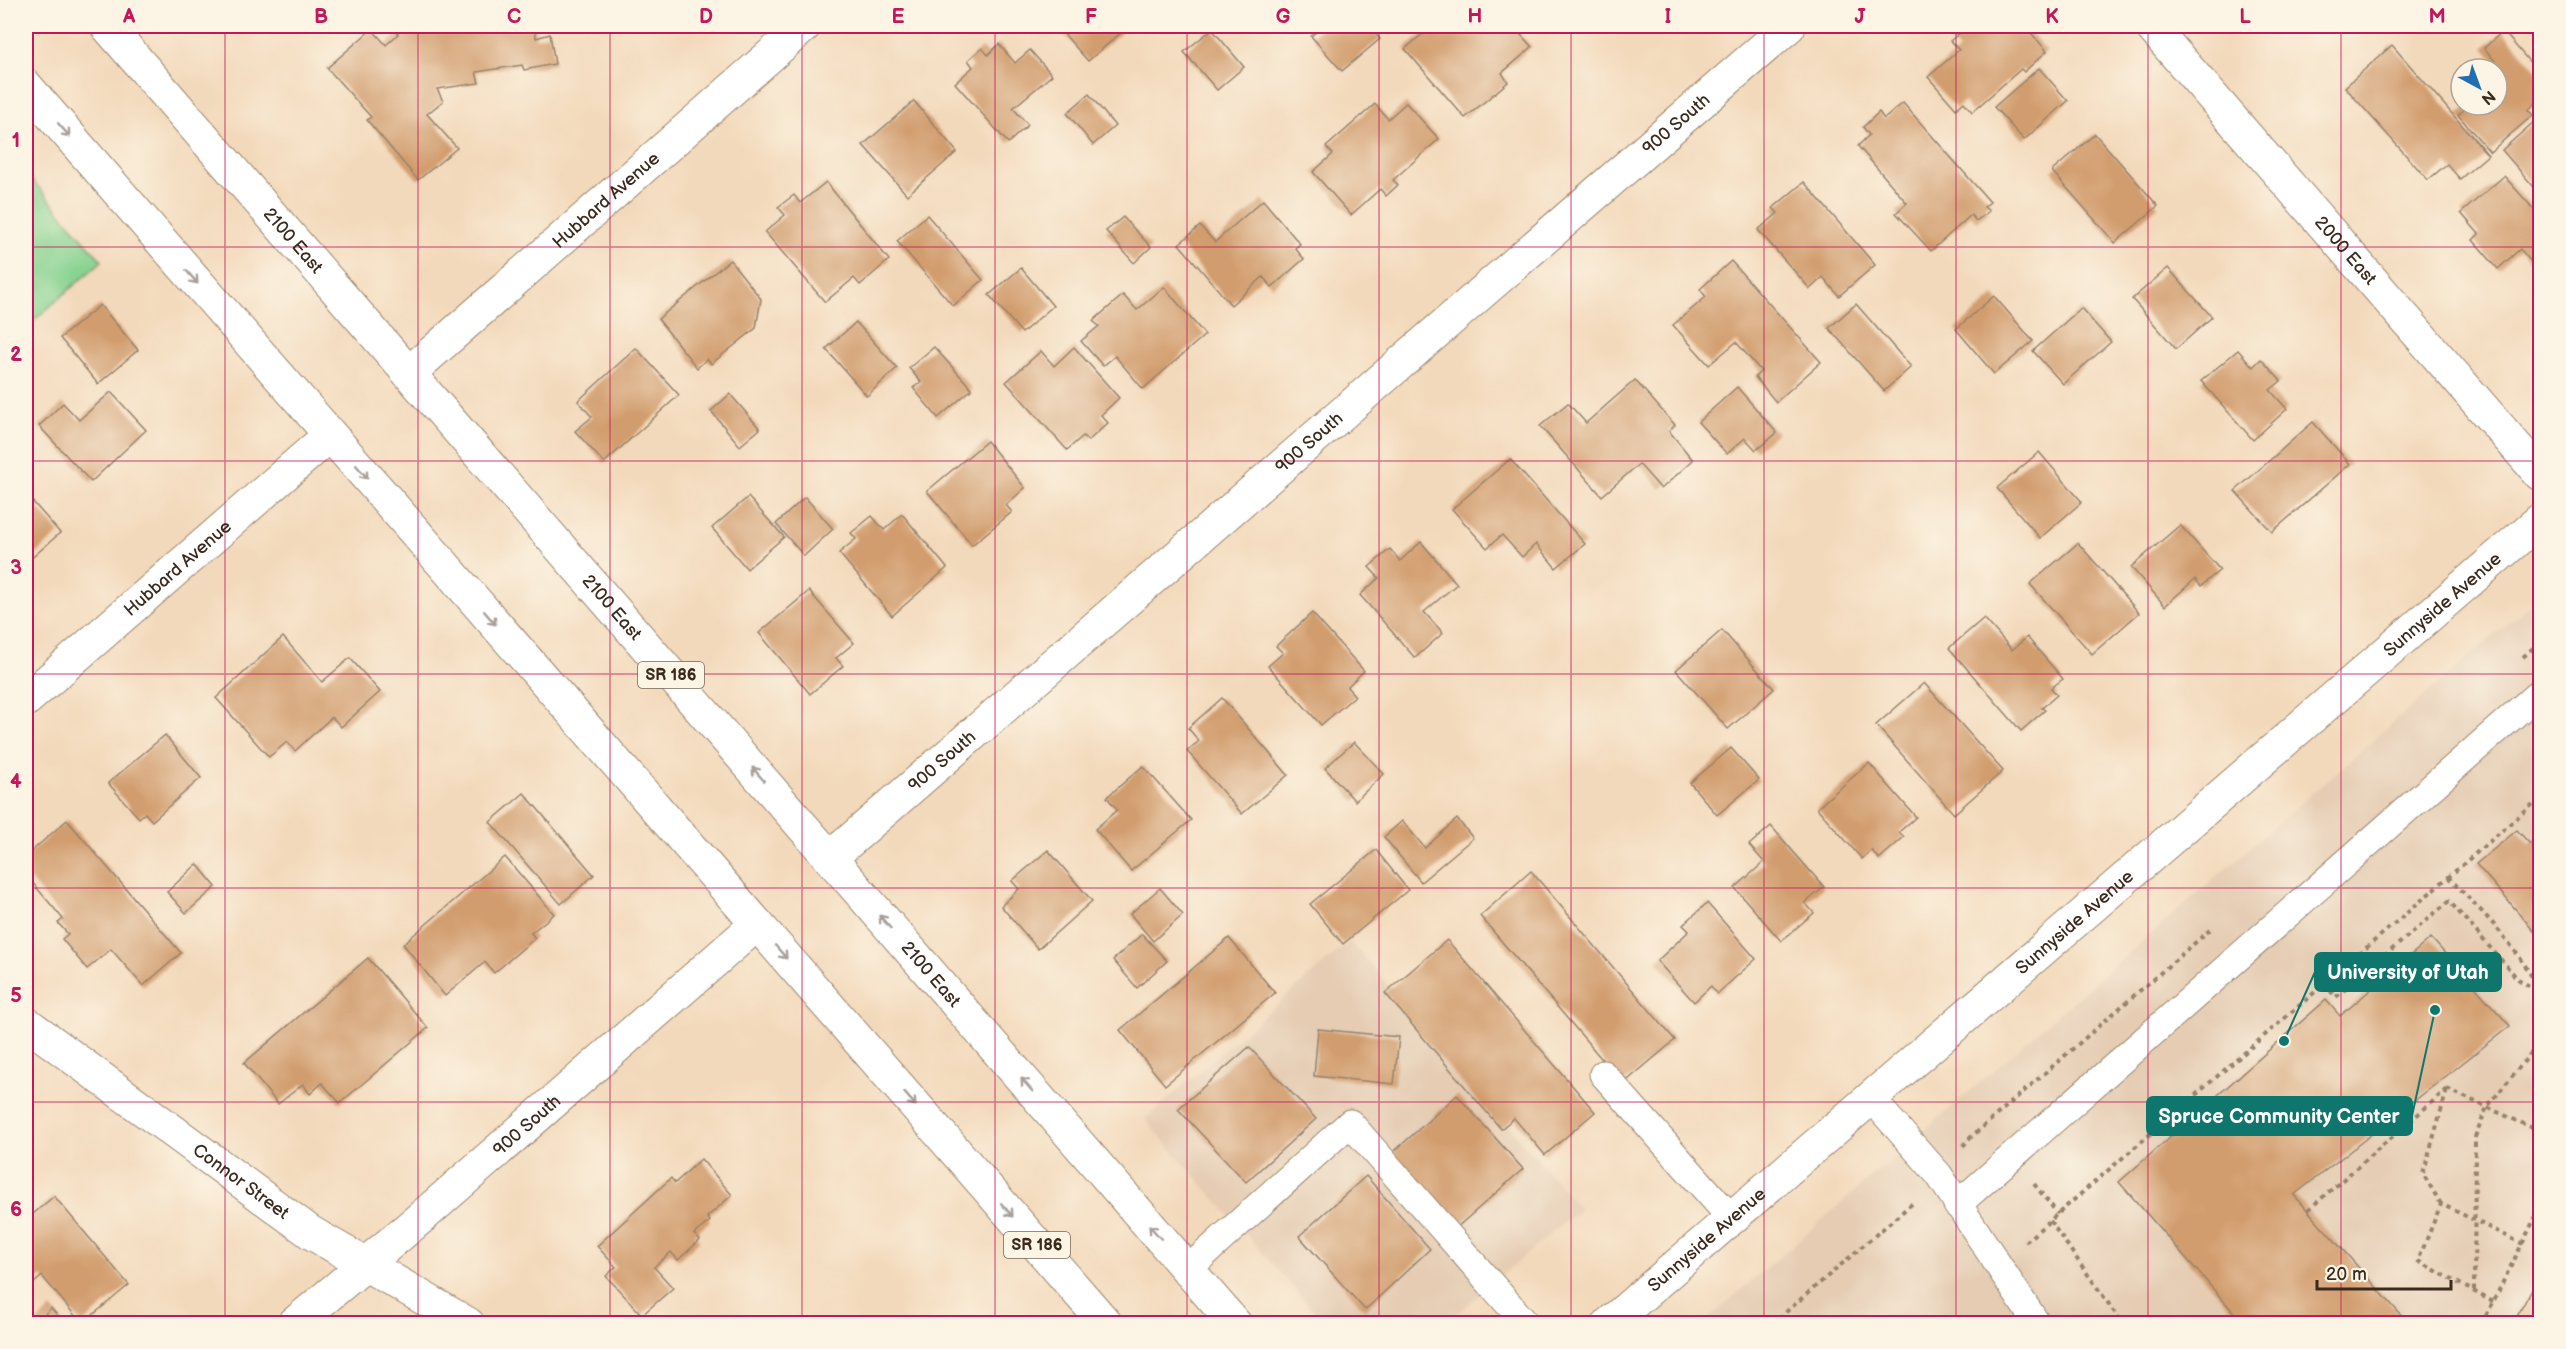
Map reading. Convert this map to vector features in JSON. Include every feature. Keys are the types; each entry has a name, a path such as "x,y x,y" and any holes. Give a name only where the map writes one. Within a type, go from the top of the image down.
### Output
{"main road":[{"name":"2100 East","path":"107,26 1235,1323"},
{"name":"Hubbard Avenue","path":"409,373 804,26"},
{"name":"900 South","path":"830,858 1789,26"},
{"name":"2000 East","path":"2151,26 2541,474"},
{"name":"SR 186","path":"26,86 1106,1323"},
{"name":"Hubbard Avenue","path":"26,700 330,435"},
{"name":"Sunnyside Avenue","path":"1609,1323 2541,520"},
{"name":"900 South","path":"294,1323 758,924"},
{"name":"Connor Street","path":"26,1023 310,1232 468,1323"}],"lane":[{"path":"1957,1205 2541,692"},
{"path":"1604,1074 1731,1218"},
{"path":"1870,1097 1939,1174 1957,1205 2037,1323"},
{"path":"1188,1269 1350,1123 1526,1323"}],"path":[{"path":"2019,1248 2541,798"},
{"path":"2448,878 2483,913 2529,967 2541,993"},
{"path":"2324,984 2336,997 2449,901 2518,979 2541,993"},
{"path":"2474,1291 2475,1138 2487,1107 2541,1042"},
{"path":"2447,1089 2541,1132"},
{"path":"2447,1089 2423,1174 2441,1204 2523,1244"},
{"path":"2308,1210 2447,1089"},
{"path":"2535,1129 2541,1118"},
{"path":"2031,1181 2058,1214"},
{"path":"1772,1323 1916,1200"},
{"path":"2441,1204 2418,1261 2493,1302"},
{"path":"2482,1323 2541,1208"},
{"path":"2050,1221 2123,1323"}],"shaded area":[{"path":"2540,595 2540,1323 1702,1324 2353,758"},
{"path":"1350,941 1580,1209 1446,1323 1324,1323 1145,1119"}],"green space":[{"path":"26,173 102,261 26,327"}],"building":[{"path":"391,26 535,26 536,38 550,34 555,64 524,70 522,65 476,72 479,83 437,89 443,101 427,114 457,148 418,180 367,120 371,117 327,68 372,29 386,45 398,34"},
{"path":"1057,26 1129,26 1088,61"},
{"path":"1324,26 1368,26 1380,39 1342,71 1311,36"},
{"path":"1432,26 1513,26 1532,47 1502,73 1508,82 1465,118 1405,49"},
{"path":"1968,26 1981,28 1983,26 2025,26 2047,51 2024,72 2021,69 1972,112 1964,102 1956,109 1928,77 1959,50 1950,41"},
{"path":"1212,29 1244,67 1217,90 1184,52"},
{"path":"2503,31 2540,74 2540,99 2528,110 2533,115 2490,152 2460,117 2509,117 2509,57 2492,57 2484,48"},
{"path":"999,44 1015,63 1030,50 1052,75 1013,108 1028,125 1008,143 955,83 973,67 968,60 982,48 988,55"},
{"path":"2392,45 2449,110 2449,117 2455,117 2488,155 2460,179 2447,164 2428,180 2345,87"},
{"path":"2039,68 2068,101 2024,140 1994,107"},
{"path":"1089,94 1115,126 1093,145 1067,113"},
{"path":"914,101 957,152 907,195 863,145"},
{"path":"1406,103 1439,139 1393,180 1398,185 1386,196 1380,189 1351,215 1313,172 1333,154 1326,147 1375,104 1388,119"},
{"path":"1903,103 1990,202 1984,207 1989,211 1976,221 1971,215 1931,251 1896,213 1907,203 1858,146 1869,135 1863,127 1879,112 1884,119"},
{"path":"2536,120 2540,125 2540,194 2502,150"},
{"path":"2095,134 2158,206 2115,243 2052,171"},
{"path":"2504,176 2538,214 2540,212 2540,272 2520,249 2498,269 2473,240 2479,234 2461,213"},
{"path":"826,182 889,260 860,285 854,278 825,302 765,232 785,215 778,207 794,195 800,203"},
{"path":"1804,182 1875,265 1839,296 1823,277 1810,289 1758,230 1778,213 1773,208"},
{"path":"1263,200 1300,244 1295,248 1304,259 1272,287 1263,277 1231,305 1179,244 1200,226 1215,242"},
{"path":"927,215 983,280 953,306 897,241"},
{"path":"1123,217 1151,247 1134,263 1106,231"},
{"path":"730,260 761,299 756,328 711,364 707,359 697,368 658,319"},
{"path":"1731,261 1821,362 1776,402 1755,377 1761,371 1736,342 1709,365 1673,325 1706,297 1700,289"},
{"path":"1021,268 1053,306 1022,333 989,295"},
{"path":"2168,268 2212,317 2176,349 2132,299"},
{"path":"1164,287 1205,335 1143,389 1115,356 1103,366 1081,341 1099,326 1093,321 1123,295 1137,310"},
{"path":"1994,296 2033,341 1994,374 1956,329"},
{"path":"1856,304 1911,367 1884,391 1829,328"},
{"path":"100,305 138,350 98,384 60,338"},
{"path":"2081,308 2111,342 2063,384 2033,351"},
{"path":"856,322 897,368 867,396 826,349"},
{"path":"934,347 972,389 938,418 913,388 921,382 909,368"},
{"path":"1074,347 1119,398 1101,415 1108,423 1088,441 1083,436 1067,450 1006,382 1041,351 1054,366"},
{"path":"636,348 679,395 604,463 575,431 592,417 578,401"},
{"path":"2238,350 2253,367 2261,359 2281,381 2270,390 2287,409 2253,440 2201,381"},
{"path":"1635,380 1675,425 1669,431 1693,460 1661,489 1639,464 1602,496 1540,426 1568,403 1586,423"},
{"path":"1737,387 1777,433 1756,450 1745,438 1727,454 1698,422"},
{"path":"111,392 146,430 91,482 39,426 63,403 79,420"},
{"path":"730,394 760,429 740,446 711,411"},
{"path":"2313,422 2350,464 2272,532 2235,491"},
{"path":"987,441 1025,488 1006,505 1012,512 972,545 927,491"},
{"path":"2039,452 2082,502 2040,538 1997,488"},
{"path":"1510,459 1585,544 1556,568 1536,544 1522,557 1502,535 1487,548 1452,509"},
{"path":"26,494 60,533 26,563"},
{"path":"748,497 784,537 747,569 712,528"},
{"path":"805,497 833,529 804,556 776,524"},
{"path":"902,514 947,568 892,616 839,553 856,539 851,533 872,516 884,530"},
{"path":"2180,525 2220,570 2201,586 2195,579 2165,606 2131,567"},
{"path":"1421,542 1457,584 1424,612 1443,633 1415,658 1360,595 1379,578 1369,567 1390,549 1400,561"},
{"path":"2078,543 2139,613 2092,654 2030,584"},
{"path":"809,591 854,643 836,658 843,666 810,694 759,633"},
{"path":"1312,613 1364,671 1347,687 1355,696 1321,725 1268,666 1283,653 1276,646"},
{"path":"1984,618 2012,650 2027,637 2063,679 2051,688 2057,695 2042,708 2045,710 2021,731 1949,648"},
{"path":"1722,630 1774,689 1728,729 1676,670"},
{"path":"283,637 322,682 350,658 380,692 341,727 332,717 295,751 287,742 269,757 216,698"},
{"path":"1924,683 2003,771 1954,814 1876,725"},
{"path":"1222,698 1288,775 1242,814 1187,751 1199,741 1188,728"},
{"path":"165,735 201,778 152,821 145,813 139,818 108,783"},
{"path":"1354,742 1384,774 1355,801 1325,768"},
{"path":"1731,748 1759,780 1717,815 1690,783"},
{"path":"1869,763 1916,817 1899,832 1904,837 1879,859 1871,850 1862,859 1817,808"},
{"path":"1143,766 1191,820 1131,871 1095,829 1117,810 1107,797"},
{"path":"524,793 594,875 561,904 490,822"},
{"path":"1457,819 1473,838 1421,882 1384,837 1402,821 1425,848"},
{"path":"67,820 181,953 143,986 111,949 87,969 62,939 68,934 58,923 63,919 26,875 26,856"},
{"path":"1771,826 1824,887 1805,903 1814,913 1781,941 1735,888 1764,862 1749,845"},
{"path":"2517,830 2530,844 2540,835 2540,937 2476,864"},
{"path":"1048,850 1092,901 1038,949 1001,906 1019,889 1012,881"},
{"path":"1376,850 1408,890 1343,944 1310,904"},
{"path":"505,857 554,914 531,933 535,938 494,973 485,962 445,996 403,944"},
{"path":"197,864 216,887 186,913 167,892"},
{"path":"1531,871 1675,1040 1623,1084 1480,916"},
{"path":"1160,888 1183,915 1153,941 1130,914"},
{"path":"1707,903 1756,959 1717,994 1711,986 1694,1002 1657,961 1689,931 1683,925"},
{"path":"1142,934 1167,961 1137,988 1113,960"},
{"path":"1229,938 1275,993 1165,1085 1120,1030"},
{"path":"2431,938 2510,1026 2294,1195 2409,1324 2244,1324 2119,1182 2326,1000 2340,1016"},
{"path":"1447,940 1595,1112 1545,1155 1514,1118 1501,1129 1385,993"},
{"path":"368,958 428,1028 340,1103 322,1083 310,1094 303,1084 278,1104 244,1063"},
{"path":"1318,1029 1399,1037 1394,1084 1314,1076"},
{"path":"1249,1047 1316,1119 1246,1182 1178,1109"},
{"path":"1457,1095 1523,1169 1455,1229 1389,1156"},
{"path":"701,1159 732,1195 707,1217 710,1221 694,1234 700,1240 678,1260 671,1252 654,1267 673,1288 642,1315 606,1276 616,1267 597,1246 671,1178 675,1183"},
{"path":"1366,1176 1430,1249 1365,1310 1299,1236"},
{"path":"54,1196 129,1285 82,1324 42,1276 26,1290 26,1220"},
{"path":"2540,1274 2540,1324 2513,1324"},
{"path":"51,1308 65,1324 35,1324"}],"place":[{"name":"Spruce Community Center","path":"2435,1010"},
{"name":"University of Utah","path":"2284,1041"}]}
